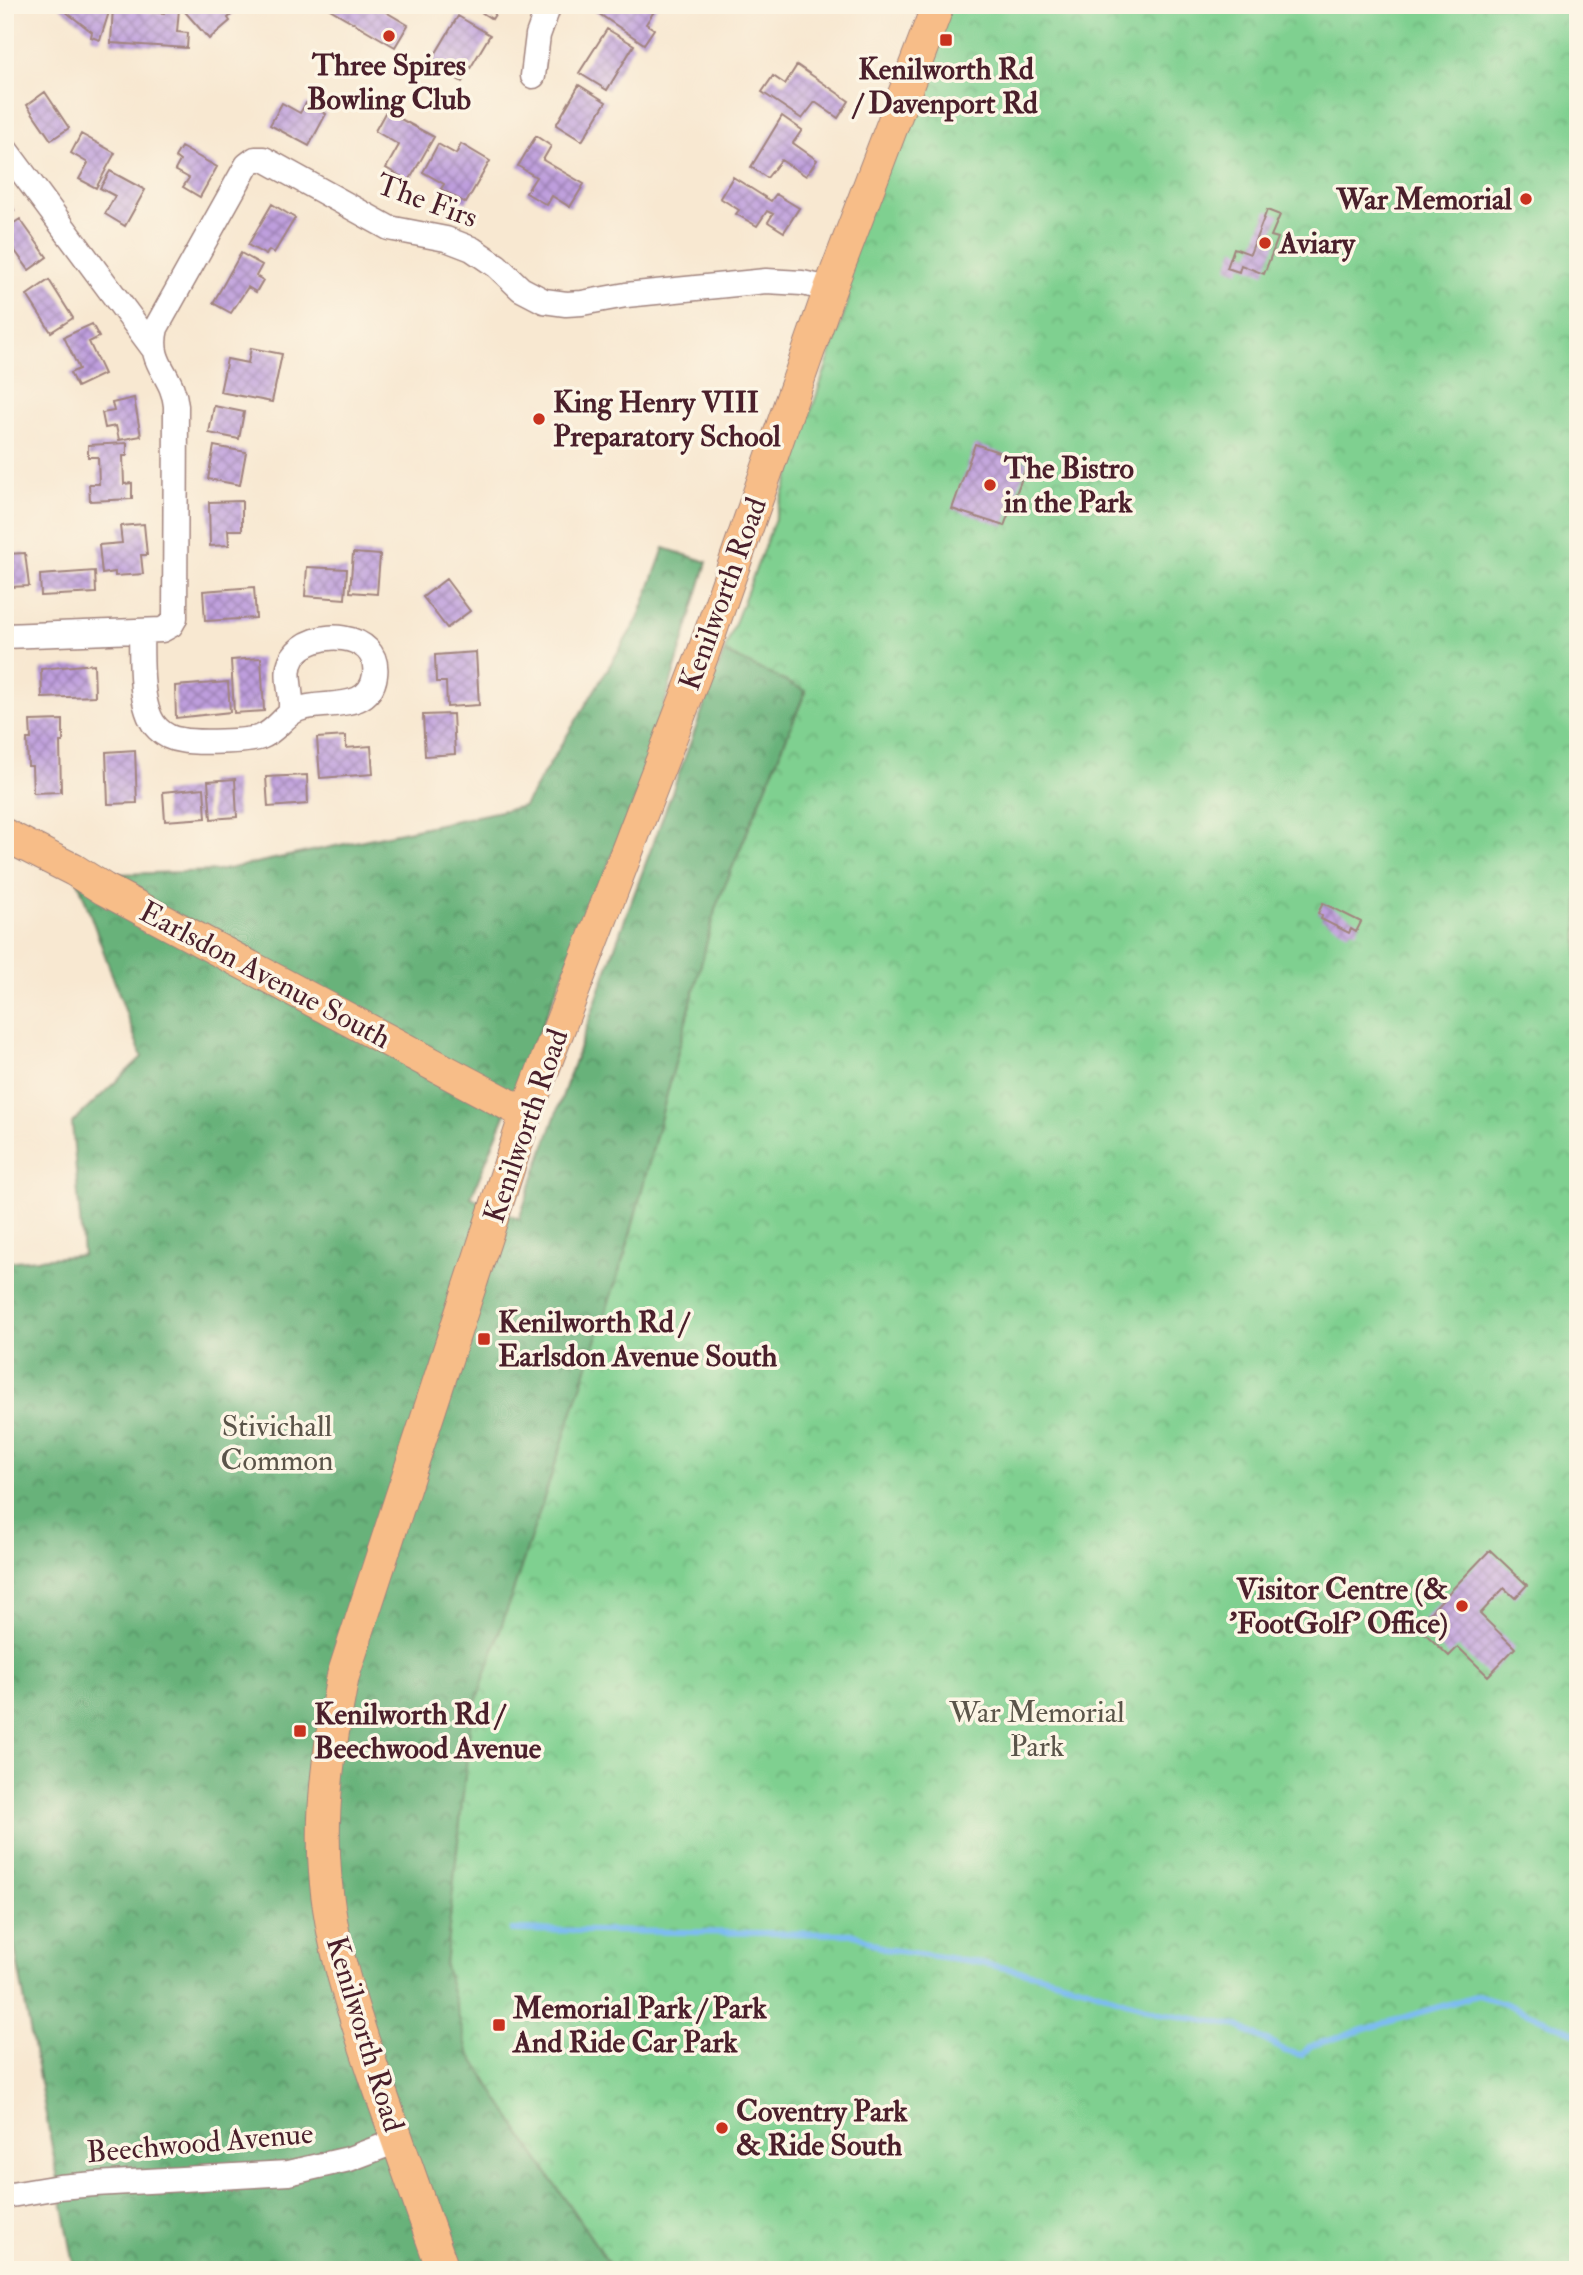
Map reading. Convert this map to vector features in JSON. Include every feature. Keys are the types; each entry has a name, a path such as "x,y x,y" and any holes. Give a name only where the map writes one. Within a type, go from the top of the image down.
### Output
{"main road":[{"name":"Kenilworth Road","path":"443,2270 352,2009 334,1938 325,1872 324,1808 328,1750 342,1676 526,1114 704,651 830,289 938,5"},
{"name":"Earlsdon Avenue South","path":"5,835 526,1114"}],"street":[{"path":"533,76 538,35 549,5"},
{"path":"5,149 153,348 159,366 174,392 176,406 175,618 167,628 141,631 5,636"},
{"name":"The Firs","path":"153,348 156,328 212,226 247,165 260,158 389,228 446,239 472,249 521,289 544,301 582,303 626,295 766,281 793,282 830,289"},
{"path":"141,631 147,712 157,729 165,735 189,742 253,739 275,729 290,714"},
{"name":"Beechwood Avenue","path":"5,2196 95,2183 288,2173 349,2159 397,2141"}],"green space":[{"name":"War Memorial Park","path":"938,5 1578,5 1578,2270 613,2270 468,2051 445,1966 471,1718 626,1251 716,907 806,691 724,652 773,524 849,299 830,289"},
{"name":"Stivichall Common","path":"664,548 707,562 638,793 471,1197 519,1219 622,927 724,652 806,690 716,907 626,1251 471,1719 445,1966 517,2128 613,2270 75,2270 5,1896 5,1262 83,1255 72,1123 142,1057 74,870 118,874 218,871 524,806 638,619"}],"building":[{"path":"57,5 105,5 110,9 100,40 91,37 92,32"},
{"path":"179,5 233,5 238,9 228,18 230,21 209,39"},
{"name":"Three Spires Bowling Club","path":"323,5 374,5 408,25 395,47"},
{"path":"470,5 501,5 492,19"},
{"path":"586,5 658,5 646,24 654,29 644,44"},
{"path":"113,6 164,13 165,8 179,9 177,32 188,33 187,48 111,43"},
{"path":"458,16 490,35 462,82 430,63"},
{"path":"607,29 634,45 607,90 579,73"},
{"path":"797,65 849,101 838,118 815,102 802,119 762,92 773,76 785,84"},
{"path":"579,85 606,102 582,141 556,125"},
{"path":"45,92 69,128 51,140 27,105"},
{"path":"282,103 300,113 306,103 326,114 309,146 270,125"},
{"path":"386,111 434,137 409,181 386,168 399,145 375,131"},
{"path":"782,116 802,130 793,143 817,160 806,176 781,160 767,178 751,167"},
{"path":"81,134 115,153 96,188 79,179 88,163 71,153"},
{"path":"536,136 551,146 543,160 584,184 570,207 552,196 547,205 526,193 536,177 518,166"},
{"path":"438,144 456,154 461,144 490,161 466,203 441,189 444,184 423,172"},
{"path":"181,147 217,167 200,197 183,187 189,178 175,170 180,161 175,157"},
{"path":"110,171 145,190 125,226 105,214 115,196 100,188"},
{"path":"733,177 771,201 776,194 799,208 784,232 768,222 773,214 767,211 757,226 736,214 739,210 720,198"},
{"path":"5,197 14,210 5,216"},
{"path":"272,204 295,218 274,253 269,250 266,255 248,245"},
{"name":"Aviary","path":"1267,210 1280,215 1271,236 1278,238 1264,274 1241,265 1239,272 1227,268 1234,248 1250,254"},
{"path":"20,219 47,257 29,270 10,244 5,247 5,229"},
{"path":"241,253 262,265 256,276 263,280 256,292 248,287 231,313 213,303"},
{"path":"49,280 73,318 51,332 27,295"},
{"path":"92,324 99,337 89,342 104,374 77,387 70,373 79,369 64,337"},
{"path":"251,348 282,354 272,402 220,392 227,359 248,363"},
{"path":"134,398 141,436 119,440 116,426 105,428 102,413 114,411 112,403"},
{"path":"214,406 244,412 239,439 209,433"},
{"path":"127,443 127,456 123,456 124,484 132,483 132,499 90,501 89,484 99,484 98,457 88,457 88,445"},
{"name":"The Bistro in the Park","path":"975,444 1028,462 1004,526 952,509"},
{"path":"214,446 246,452 240,485 208,479"},
{"path":"242,501 242,530 228,530 229,545 210,546 209,502"},
{"path":"144,524 147,555 141,555 143,574 102,574 99,545 122,543 120,526"},
{"path":"25,553 29,586 9,587 10,596 5,596 6,554"},
{"path":"353,553 380,555 377,594 350,592"},
{"path":"307,567 347,569 345,599 305,596"},
{"path":"95,571 96,593 41,596 40,575"},
{"path":"446,579 470,611 447,628 423,597"},
{"path":"254,587 256,618 205,621 203,591"},
{"path":"476,652 479,705 447,707 446,682 436,682 435,655"},
{"path":"261,658 264,711 234,713 231,660"},
{"path":"94,664 95,696 42,698 41,669"},
{"path":"228,682 230,712 176,718 175,686"},
{"path":"453,714 455,754 425,756 423,715"},
{"path":"63,720 63,742 60,742 61,792 33,793 32,766 28,766 27,739 31,739 30,721"},
{"path":"346,736 346,748 371,746 373,774 320,778 317,738"},
{"path":"135,750 137,803 108,804 106,752"},
{"path":"307,775 308,804 268,807 266,777"},
{"path":"235,779 237,817 211,819 208,781"},
{"path":"204,788 206,818 165,821 163,792"},
{"path":"1323,903 1361,922 1356,932 1351,929 1349,933 1321,919 1322,916 1318,913"},
{"name":"Visitor Centre (& 'FootGolf' Office)","path":"1490,1550 1527,1585 1515,1598 1504,1588 1480,1614 1515,1648 1488,1676 1458,1647 1449,1656 1417,1626"}],"waterway":[{"path":"512,1930 854,1934 884,1949 970,1961 1035,1974 1085,1987 1160,2013 1238,2026 1286,2051 1302,2055 1310,2046 1478,1995 1578,2034"}],"place":[{"name":"Three Spires Bowling Club","path":"389,36"},
{"name":"Kenilworth Rd / Davenport Rd","path":"946,40"},
{"name":"War Memorial","path":"1526,199"},
{"name":"Aviary","path":"1265,243"},
{"name":"King Henry VIII Preparatory School","path":"539,419"},
{"name":"The Bistro in the Park","path":"990,485"},
{"name":"Kenilworth Rd / Earlsdon Avenue South","path":"484,1339"},
{"name":"Visitor Centre (& 'FootGolf' Office)","path":"1462,1606"},
{"name":"Kenilworth Rd / Beechwood Avenue","path":"300,1731"},
{"name":"Memorial Park / Park And Ride Car Park","path":"499,2025"},
{"name":"Coventry Park & Ride South","path":"722,2128"}]}
